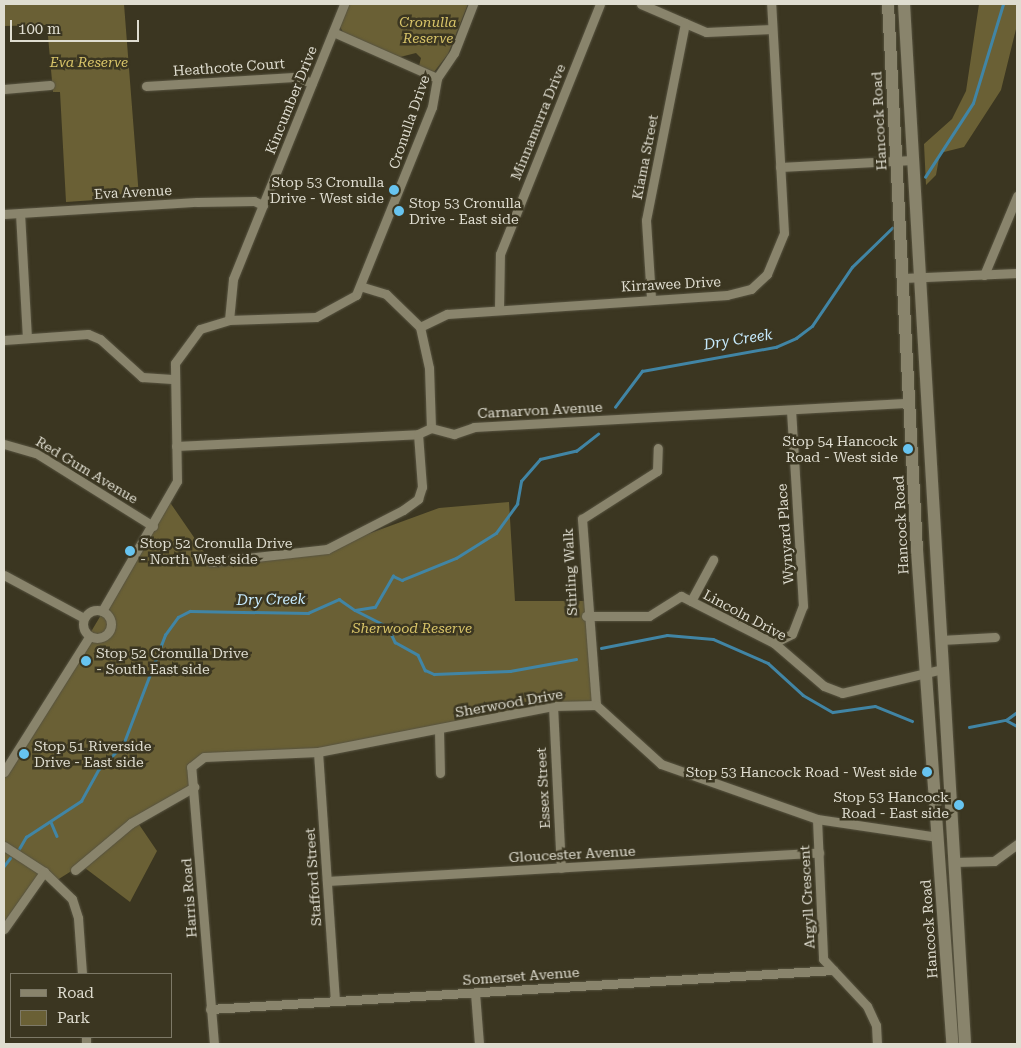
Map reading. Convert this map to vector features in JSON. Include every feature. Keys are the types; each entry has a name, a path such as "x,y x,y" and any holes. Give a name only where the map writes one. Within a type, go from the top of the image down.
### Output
{"main road":[{"name":"Hancock Road","path":"888,4 909,403 952,1044"},
{"name":"Hancock Road","path":"904,4 965,1044"},
{"path":"909,403 926,402"}],"street":[{"name":"Kincumber Drive","path":"229,320 233,279 344,4"},
{"name":"Cronulla Drive","path":"172,378 175,363 190,339 200,329 229,320 316,316 341,305 363,287 432,107 438,78 454,53 473,4"},
{"name":"Minnamurra Drive","path":"499,309 500,254 600,4"},
{"path":"641,4 706,32 772,29"},
{"name":"Kirrawee Drive","path":"420,327 448,314 651,298 727,295 751,289 767,274 784,233 771,4"},
{"name":"Kiama Street","path":"651,298 646,220 685,23"},
{"path":"333,32 438,78"},
{"name":"Heathcote Court","path":"146,86 294,77 312,83"},
{"path":"4,90 50,86"},
{"path":"780,167 913,160"},
{"path":"984,275 1017,196"},
{"name":"Eva Avenue","path":"4,214 197,202 254,201 262,205"},
{"path":"20,213 27,338"},
{"path":"903,278 1017,273"},
{"path":"176,446 418,434 431,428 429,368 420,327 386,294 363,287"},
{"path":"4,340 88,334 100,339 142,377 172,378 176,480 153,526 102,611"},
{"name":"Carnarvon Avenue","path":"431,428 454,434 474,427 909,403"},
{"name":"Wynyard Place","path":"774,642 792,634 803,606 791,410"},
{"path":"211,562 327,549 403,510 418,499 422,487 418,434"},
{"name":"Red Gum Avenue","path":"4,444 36,453 153,526"},
{"name":"Stirling Walk","path":"596,705 586,616 582,519 657,471 658,448"},
{"path":"691,601 713,560"},
{"path":"4,575 84,618"},
{"name":"Lincoln Drive","path":"586,616 639,618 649,616 675,596 691,601 774,642 824,686 842,693 943,669"},
{"path":"94,610 102,611 110,618 111,629 99,639 89,637 83,630 84,618 94,610"},
{"path":"4,772 89,637"},
{"path":"941,640 995,637"},
{"path":"596,705 661,764 817,818 938,836"},
{"name":"Sherwood Drive","path":"204,757 318,752 439,730 553,706 596,705"},
{"name":"Essex Street","path":"553,706 561,868"},
{"path":"439,730 440,773"},
{"name":"Stafford Street","path":"318,752 336,1000"},
{"name":"Harris Road","path":"204,757 191,767 214,1044"},
{"path":"75,870 131,823 194,788"},
{"name":"Argyll Crescent","path":"817,818 824,960 872,1015 877,1044"},
{"path":"954,862 994,861 1017,844"},
{"path":"4,846 44,872 72,899 78,918 82,973"},
{"name":"Gloucester Avenue","path":"327,882 819,853"},
{"path":"4,929 44,872"},
{"name":"Somerset Avenue","path":"210,1009 833,970"},
{"path":"475,993 479,1044"}],"green space":[{"name":"Eva Reserve","path":"4,4 124,4 139,197 66,202 60,92 53,92 47,25 4,26"},
{"name":"Cronulla Reserve","path":"347,4 468,4 448,54 434,72 419,66 421,58 416,53 400,57 343,32 339,25"},
{"path":"979,4 1017,4 1017,25 1001,90 964,147 940,153 936,175 926,185 924,144 952,119 966,91"},
{"name":"Sherwood Reserve","path":"169,501 211,562 327,549 439,508 509,502 515,601 585,601 596,705 553,706 318,752 214,754 191,767 188,791 136,820 157,851 130,902 81,865 54,882 44,872 4,929 4,769 30,734"}],"waterway":[{"name":"Dry Creek","path":"925,177 973,103 1003,4"},
{"name":"Dry Creek","path":"615,407 642,371 776,347 796,338 812,326 852,267 892,228"},
{"name":"Dry Creek","path":"19,849 26,837 81,801 99,769 123,745 165,635 178,617 190,611 308,613 339,599 355,610 375,607 393,576 402,580 456,558 496,533 517,504 521,481 540,459 576,451 598,434"},
{"path":"355,610 388,627 395,642 418,655 425,670 434,674 510,671 576,659"},
{"path":"601,648 667,635 713,639 768,663 803,695 833,712 875,706 912,721"},
{"path":"969,727 1006,720 1017,712"},
{"path":"1006,720 1017,726"},
{"path":"51,822 57,836"},
{"name":"Dry Creek","path":"4,866 10,858"}],"place":[{"name":"Stop 53 Cronulla Drive - West side","path":"394,190"},
{"name":"Stop 53 Cronulla Drive - East side","path":"399,211"},
{"name":"Stop 54 Hancock Road - West side","path":"908,449"},
{"name":"Stop 52 Cronulla Drive - North West side","path":"130,551"},
{"name":"Stop 52 Cronulla Drive - South East side","path":"86,661"},
{"name":"Stop 51 Riverside Drive - East side","path":"24,754"},
{"name":"Stop 53 Hancock Road - West side","path":"927,772"},
{"name":"Stop 53 Hancock Road - East side","path":"959,805"}]}
